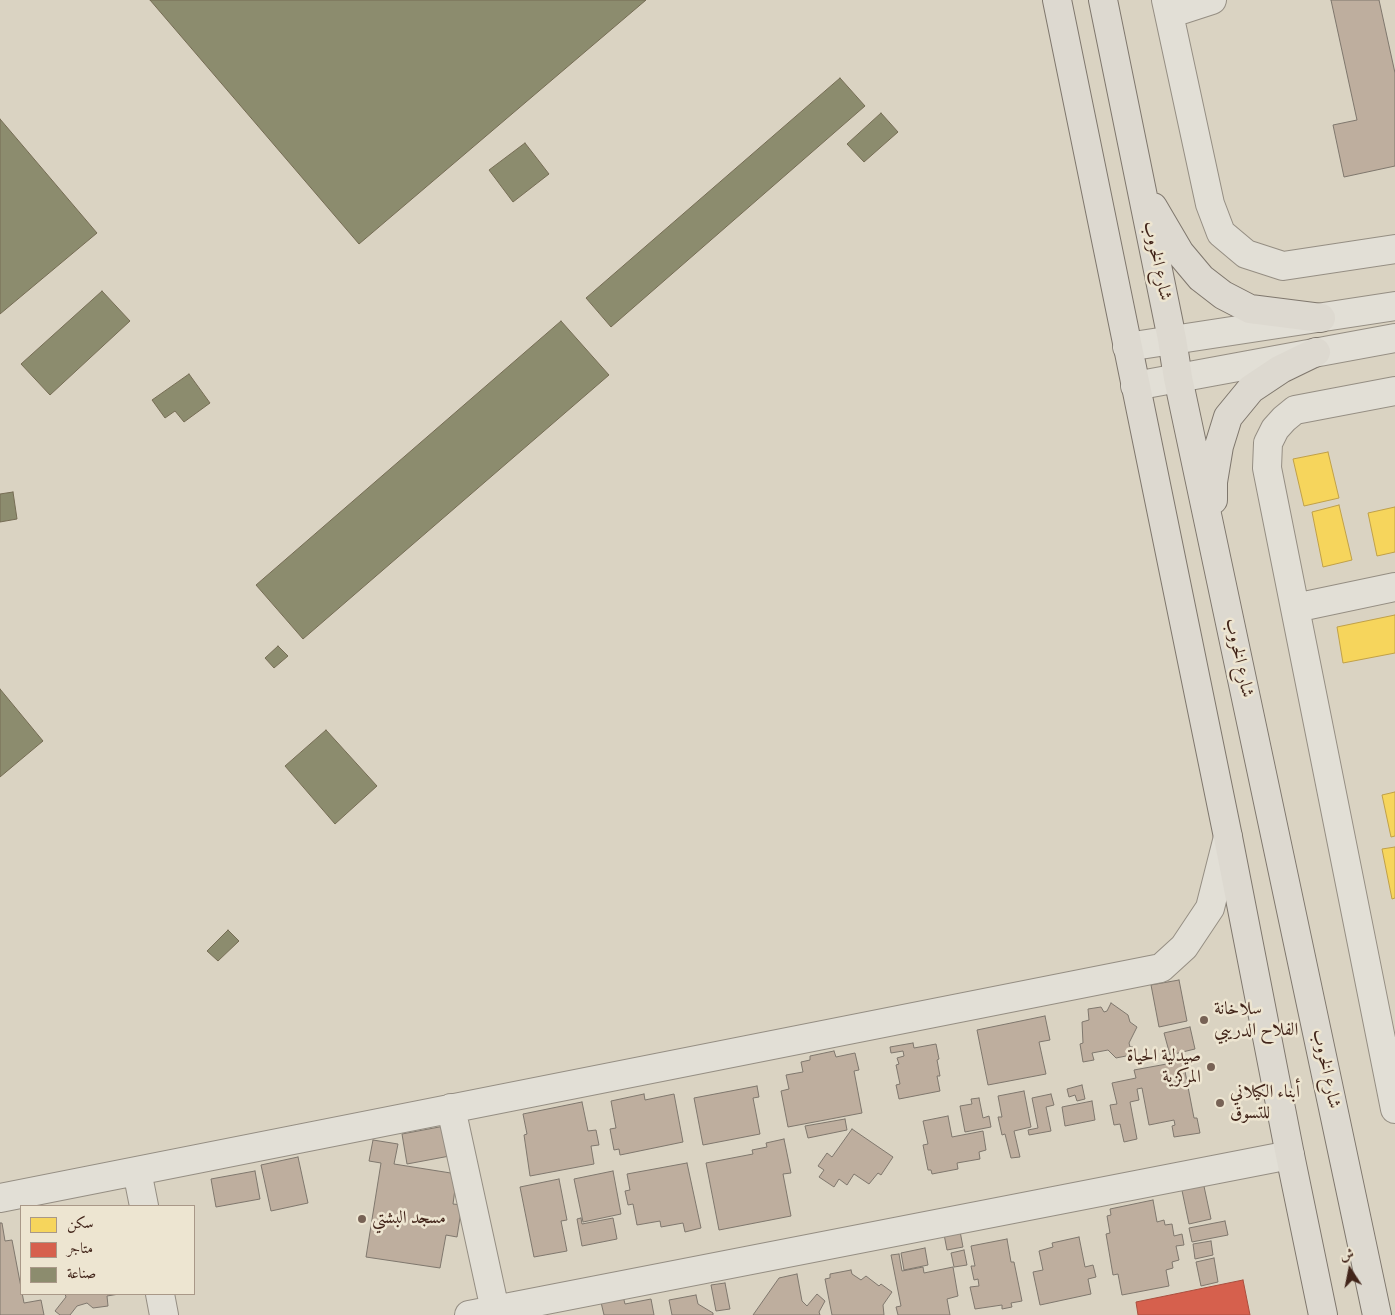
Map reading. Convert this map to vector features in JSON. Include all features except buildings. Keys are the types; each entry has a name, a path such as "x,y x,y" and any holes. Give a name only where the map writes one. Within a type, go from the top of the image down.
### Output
{"main road":[{"path":"1057,0 1228,837 1323,1315"},
{"name":"شارع الخروب","path":"1104,0 1172,339 1178,378 1377,1315"},
{"path":"1141,187 1180,253 1201,278 1223,295 1250,309 1321,318"},
{"path":"1213,542 1213,482 1218,446 1228,417 1251,389 1281,369 1316,352"}],"street":[{"path":"1212,0 1167,7 1210,204 1222,233 1246,254 1284,266 1395,250"},
{"path":"1127,347 1395,306"},
{"path":"1135,386 1395,338"},
{"path":"1395,391 1295,410 1279,424 1268,443 1267,468 1395,1109"},
{"path":"1295,608 1395,587"},
{"path":"0,1198 1161,968 1184,947 1210,908 1228,837"},
{"path":"451,1108 482,1313 1290,1155"},
{"path":"137,1171 144,1205"},
{"path":"160,1295 164,1315"}],"place":[{"name":"سلاخانة الفلاح الدريبي","path":"1204,1020"},
{"name":"صيدلية الحياة المركزية","path":"1211,1067"},
{"name":"أبناء الكيلاني للتسوق","path":"1220,1103"},
{"name":"مسجد البشتي","path":"362,1219"}]}
